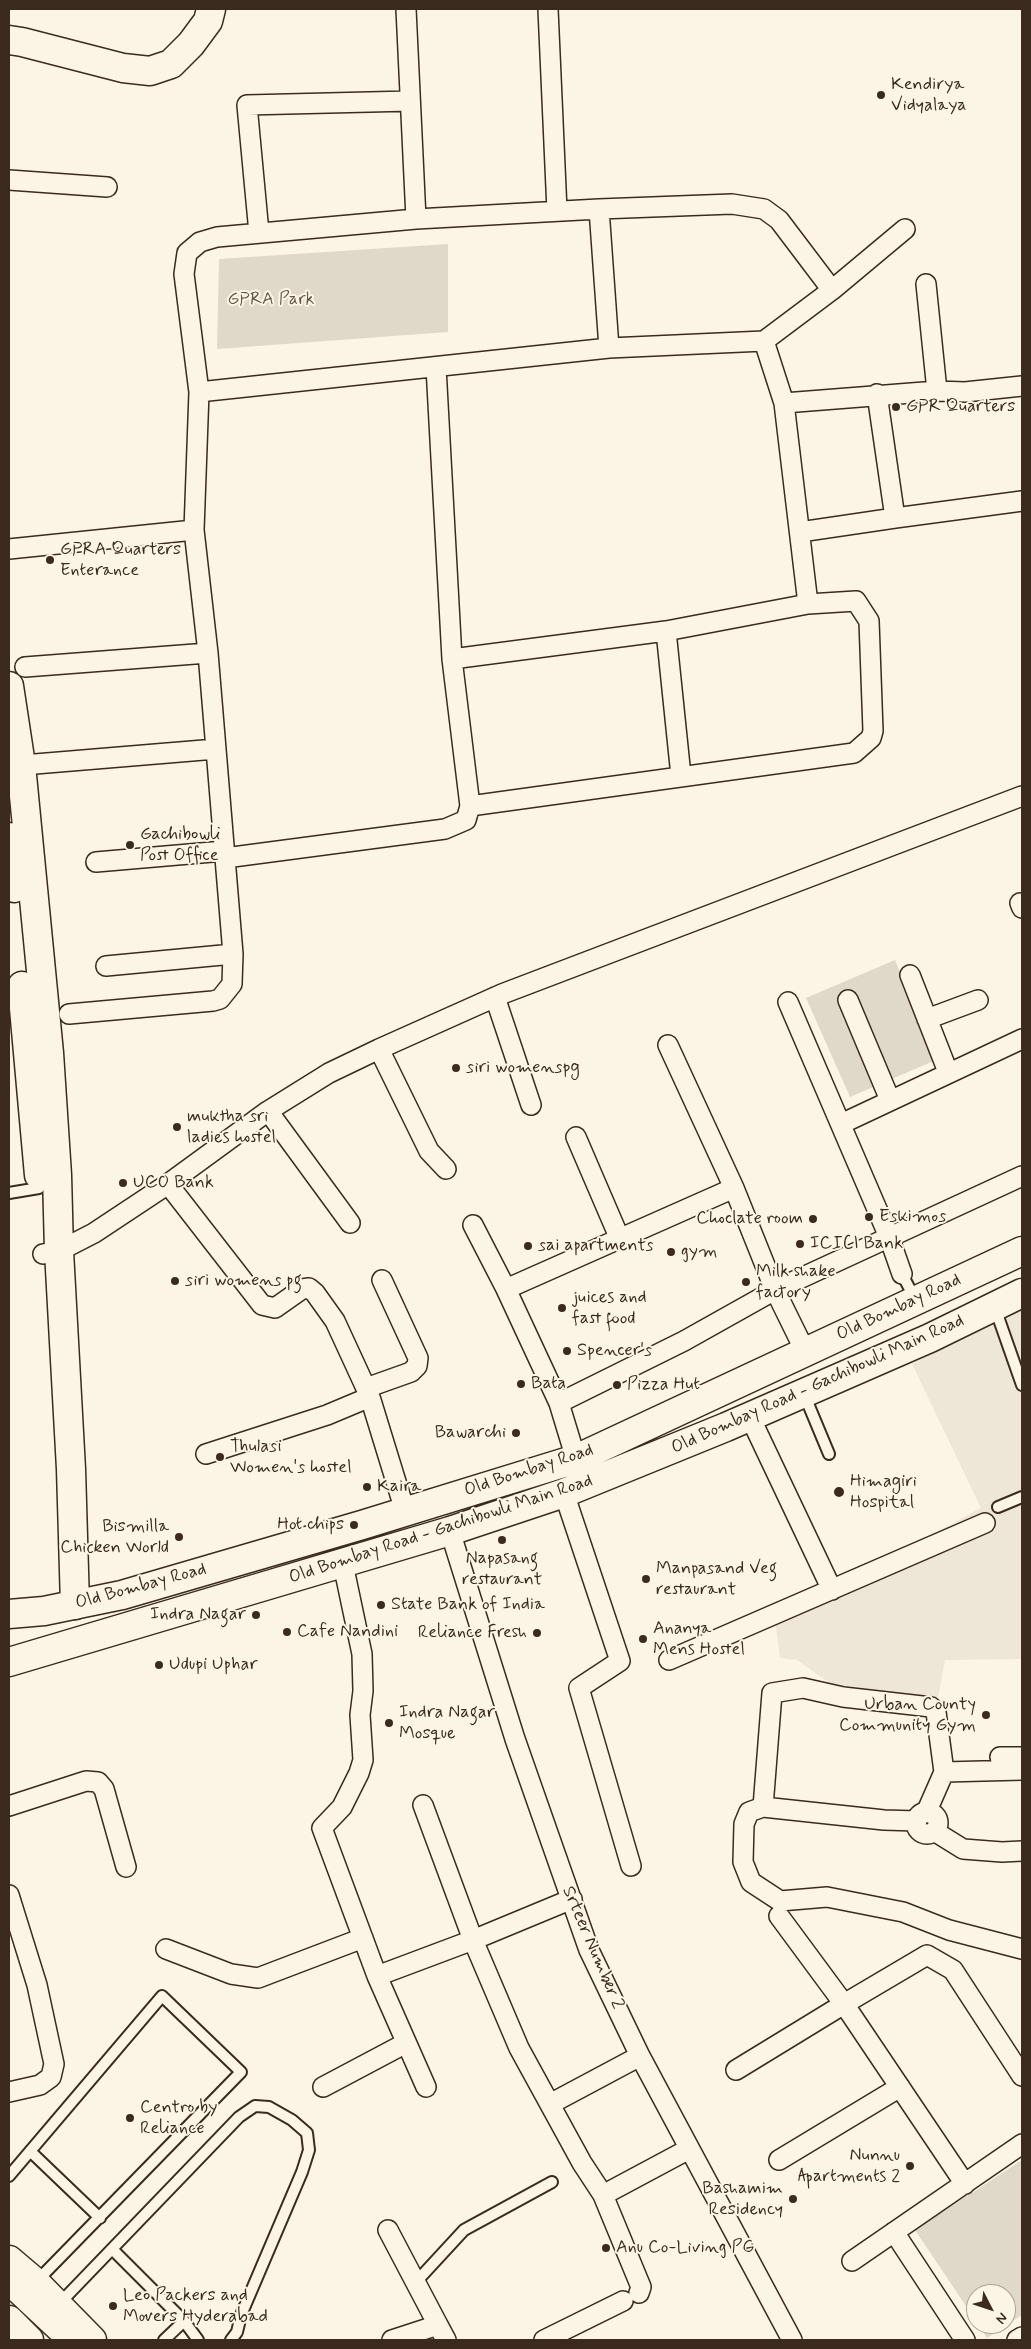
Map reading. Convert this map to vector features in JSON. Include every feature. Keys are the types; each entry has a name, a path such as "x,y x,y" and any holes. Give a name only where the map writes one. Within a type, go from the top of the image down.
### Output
{"main road":[{"path":"9,40 123,68 150,71 171,64 191,44 208,22 206,10"},
{"path":"9,1628 62,1598 64,1518 51,1253 57,1175 49,1053 22,774 17,676"},
{"path":"9,837 39,1188 51,1253"},
{"name":"Old Bombay Road","path":"9,1614 62,1598 122,1595 576,1459 915,1299 1022,1251"},
{"name":"Old Bombay Road - Gachibowli Main Road","path":"9,1662 343,1564 564,1494 750,1417 930,1338 1022,1293"},
{"path":"9,1675 41,1653"},
{"path":"9,2260 35,2282 92,2340"},
{"path":"9,2280 73,2340"},
{"path":"9,2301 48,2340"},
{"path":"9,2320 29,2340"}],"street":[{"path":"406,9 416,220"},
{"path":"548,9 557,211"},
{"path":"259,233 247,104 410,101"},
{"path":"9,180 107,188"},
{"path":"69,1014 213,1001 220,999 232,984 233,954 225,854 208,652 194,530 199,392 184,274 187,253 200,242 217,237 259,233 557,211 732,204 764,209 779,220 832,290"},
{"path":"599,209 609,348"},
{"path":"199,392 609,348 764,341 832,290 905,229"},
{"path":"926,284 938,391"},
{"path":"764,341 784,403 808,604"},
{"path":"96,862 225,854 445,829 466,820 470,806 452,659 436,367"},
{"path":"784,403 877,394 938,391 964,392 1022,386"},
{"path":"877,394 895,518"},
{"path":"800,532 1022,501"},
{"path":"9,549 194,530"},
{"path":"452,659 666,631 808,604 856,601 868,620 873,731 871,738 854,753 470,806"},
{"path":"666,631 681,776"},
{"path":"17,676 208,652"},
{"path":"35,764 216,749"},
{"path":"51,1253 94,1233 168,1184 268,1111 329,1073 379,1049 495,997 1022,796"},
{"path":"106,966 233,954"},
{"path":"910,975 948,1072"},
{"path":"495,997 531,1104"},
{"path":"848,1000 890,1100"},
{"path":"927,1020 978,1000"},
{"path":"788,1002 889,1236 902,1274"},
{"path":"841,1124 948,1072 1022,1039"},
{"path":"668,1045 734,1188 775,1290 805,1351"},
{"path":"379,1049 428,1151 446,1169"},
{"path":"268,1111 350,1224"},
{"path":"576,1137 619,1237"},
{"path":"559,1403 684,1340 775,1290 1022,1176"},
{"path":"168,1184 262,1305 275,1308 302,1289 309,1288 316,1293 335,1321 368,1392 405,1511"},
{"path":"506,1289 619,1237 734,1188"},
{"path":"473,1225 506,1289 559,1403 576,1459"},
{"path":"206,1454 327,1415 368,1392 412,1372 417,1366 418,1358 382,1280"},
{"path":"750,1417 832,1590"},
{"path":"564,1494 620,1661 579,1688 631,1866"},
{"path":"668,1660 985,1523"},
{"name":"Srteer Number 2","path":"450,1531 515,1739 562,1878 572,1899 589,1950 640,2056 792,2340"},
{"path":"343,1564 362,1654 363,1691 360,1715 363,1760 359,1773 342,1807 322,1828 378,1976 426,2087"},
{"path":"763,1807 772,1694 803,1688 843,1697 931,1708 936,1712 944,1772 921,1817 921,1832 928,1834 934,1831 963,1849 1002,1852 1022,1851"},
{"path":"1000,1757 1022,1757"},
{"path":"944,1772 1022,1770"},
{"path":"9,1806 86,1781 98,1782 104,1789 126,1867"},
{"path":"423,1806 473,1940 519,2048 603,2195 641,2287 631,2297 544,2340"},
{"path":"921,1817 884,1820 763,1807 749,1812 744,1824 743,1862 750,1882 780,1901 827,1896 903,1912 949,1930 1022,1948"},
{"path":"9,1895 37,1985 54,2064 51,2077 40,2085 9,2092"},
{"path":"378,1976 473,1940 572,1899"},
{"path":"779,1916 844,2004 965,2184"},
{"path":"166,1949 232,1974 258,1978 363,1938"},
{"path":"736,2070 928,1955 953,1970 1022,2076"},
{"path":"322,2087 406,2043"},
{"path":"550,2104 640,2056"},
{"path":"780,2160 900,2086"},
{"path":"852,2262 1022,2144"},
{"path":"603,2195 689,2149"},
{"path":"388,2230 442,2332 392,2340"},
{"path":"894,2232 965,2340"},
{"path":"1017,2340 1022,2336"}],"lane":[{"path":"9,1193 39,1188"},
{"path":"902,1274 915,1299"},
{"path":"994,1307 1022,1385"},
{"path":"804,1393 829,1454"},
{"path":"998,1507 1022,1497"},
{"path":"9,2176 162,1996 241,2072 100,2218 35,2282"},
{"path":"58,2306 239,2118 255,2106 269,2107 292,2120 307,2133 309,2150 302,2172 241,2315 237,2332 231,2340"},
{"path":"30,2151 100,2218"},
{"path":"416,2282 464,2230 552,2182"},
{"path":"112,2249 184,2321 198,2340"},
{"path":"164,2340 184,2321"}],"shaded area":[{"path":"1022,1308 1022,1659 945,1660 938,1699 831,1684 797,1660 780,1658 775,1619 981,1508 912,1364"}],"green space":[{"name":"GPRA Park","path":"448,244 448,332 217,349 219,259"},
{"path":"895,960 936,1060 850,1097 806,998"},
{"path":"1022,2160 1022,2315 1016,2319 1016,2284 966,2284 966,2306 915,2230"},
{"path":"984,2334 993,2334 987,2338"}],"place":[{"name":"Kendirya Vidyalaya","path":"881,95"},
{"name":"GPR Quarters","path":"896,407"},
{"name":"GPRA Quarters Enterance","path":"50,560"},
{"name":"Gachibowli Post Office","path":"130,845"},
{"name":"siri womenspg","path":"456,1068"},
{"name":"muktha sri ladies hostel","path":"177,1127"},
{"name":"UCO Bank","path":"123,1183"},
{"name":"Eskimos","path":"869,1217"},
{"name":"Choclate room","path":"813,1219"},
{"name":"ICICI Bank","path":"800,1244"},
{"name":"sai apartments","path":"528,1246"},
{"name":"gym","path":"671,1252"},
{"name":"siri womens pg","path":"175,1281"},
{"name":"Milk shake factory","path":"746,1282"},
{"name":"juices and fast food","path":"562,1308"},
{"name":"Spencer's","path":"567,1351"},
{"name":"Bata","path":"521,1384"},
{"name":"Pizza Hut","path":"617,1385"},
{"name":"Bawarchi","path":"516,1433"},
{"name":"Thulasi Women's hostel","path":"220,1457"},
{"name":"Kaira","path":"367,1487"},
{"name":"Himagiri Hospital","path":"839,1492"},
{"name":"Hot chips","path":"354,1525"},
{"name":"Bismilla Chicken World","path":"179,1537"},
{"name":"Napasang restaurant","path":"502,1540"},
{"name":"Manpasand Veg restaurant","path":"646,1579"},
{"name":"State Bank of India","path":"381,1605"},
{"name":"Indra Nagar","path":"256,1615"},
{"name":"Cafe Nandini","path":"287,1632"},
{"name":"Reliance Fresh","path":"537,1633"},
{"name":"Ananya Mens Hostel","path":"643,1639"},
{"name":"Udupi Uphar","path":"159,1665"},
{"name":"Urban County Community Gym","path":"986,1715"},
{"name":"Indra Nagar Mosque","path":"389,1723"},
{"name":"Centro by Reliance","path":"130,2118"},
{"name":"Nunnu Apartments 2","path":"910,2166"},
{"name":"Bashamim Residency","path":"793,2199"},
{"name":"Anu Co-Living PG","path":"606,2248"},
{"name":"Leo Packers and Movers Hyderabad","path":"113,2306"}]}
